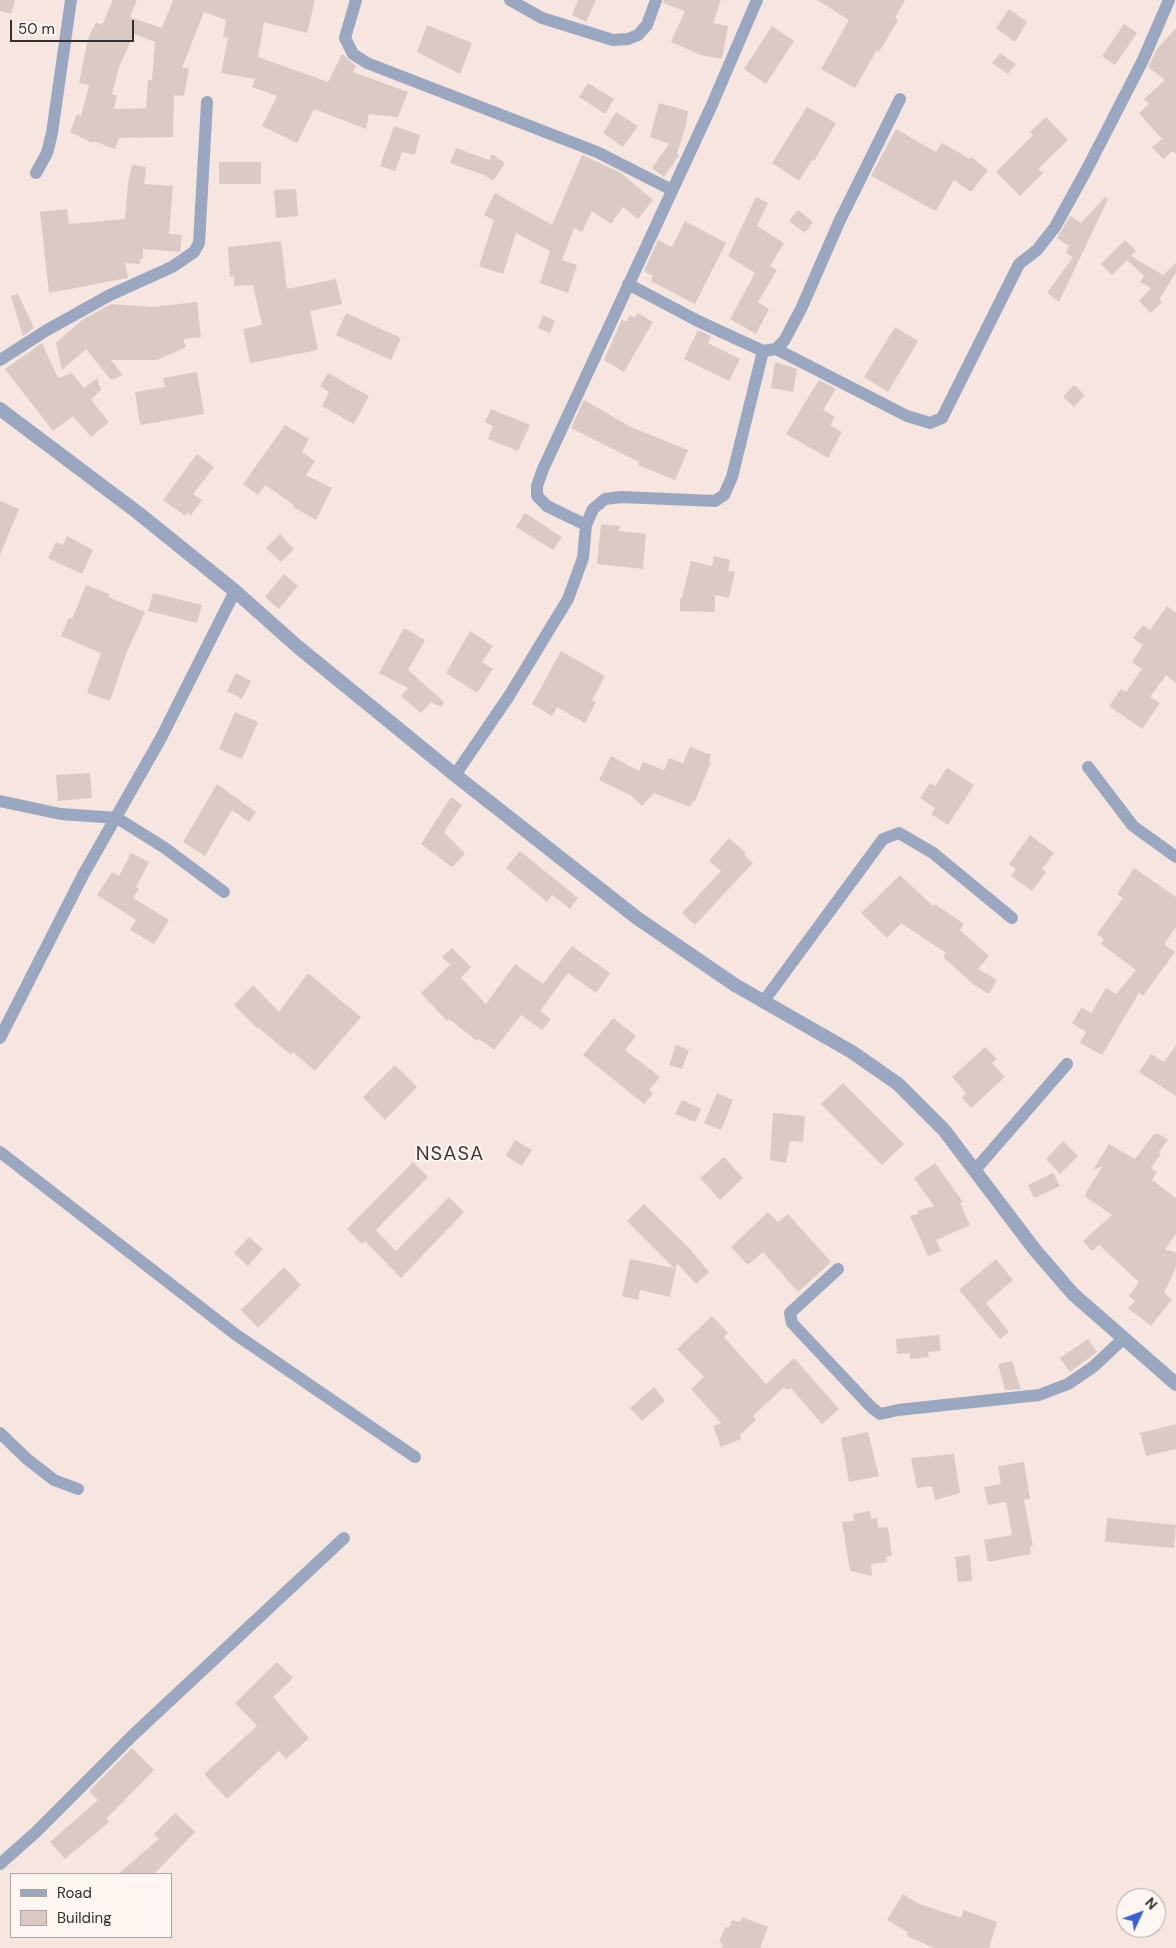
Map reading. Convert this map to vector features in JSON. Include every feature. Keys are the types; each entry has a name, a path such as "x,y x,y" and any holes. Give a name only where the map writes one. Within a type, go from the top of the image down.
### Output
{"street":[{"path":"36,173 47,153 52,133 71,0"},
{"path":"356,0 345,38 353,54 367,63 597,152 672,190"},
{"path":"510,0 542,18 613,40 628,39 638,35 647,25 656,0"},
{"path":"586,525 547,506 537,496 537,486 628,284 711,107 757,0"},
{"path":"628,284 698,321 763,351 776,349 907,416 930,423 942,418 1019,264 1037,250 1055,227 1088,169 1143,60 1169,0"},
{"path":"776,349 784,341 801,309 840,220 900,99"},
{"path":"0,360 95,304 172,268 194,252 199,243 207,102"},
{"path":"455,775 509,696 568,599 583,558 586,525 593,509 605,499 621,497 715,501 724,495 732,477 763,351"},
{"path":"0,409 235,591 298,646 455,775 637,918 763,1002 852,1052 898,1084 944,1130 1051,1270 1073,1294 1176,1384"},
{"path":"0,1038 83,874 117,818 161,738 235,591"},
{"path":"1088,768 1133,826 1176,857"},
{"path":"0,801 61,814 117,818 165,848 224,892"},
{"path":"763,1002 883,839 899,833 934,853 1012,918"},
{"path":"974,1170 1067,1064"},
{"path":"0,1152 235,1334 416,1457"},
{"path":"838,1269 790,1312 792,1323 871,1407 880,1414 906,1409 1039,1394 1068,1384 1081,1376 1123,1338"},
{"path":"0,1433 27,1459 54,1480 78,1489"},
{"path":"0,1864 36,1832 132,1736 344,1538"}],"building":[{"path":"0,0 15,0 11,14 0,11"},
{"path":"113,0 137,0 130,17 162,28 173,0 315,0 307,33 264,22 258,57 328,82 342,54 356,66 353,72 408,92 398,117 369,114 366,129 314,109 297,143 262,126 277,96 252,87 255,79 221,73 228,38 223,37 226,20 204,12 182,68 189,68 184,96 174,95 173,137 119,138 115,149 93,141 92,143 70,132 77,114 81,116 89,85 79,83 88,39 96,22 102,25","holes":["134,34 155,42 152,80 148,80 146,108 114,109 117,96 112,94 119,67"]},
{"path":"578,0 596,0 586,22 572,15"},
{"path":"664,0 721,0 713,23 728,26 722,59 701,55 671,42 685,11 663,3"},
{"path":"817,0 905,0 895,18 898,20 879,52 877,50 855,88 821,69 849,20"},
{"path":"1009,9 1027,22 1015,42 996,28"},
{"path":"1124,24 1137,33 1115,65 1102,56"},
{"path":"427,25 472,43 460,74 417,52"},
{"path":"772,26 794,41 766,84 744,69"},
{"path":"1176,28 1176,154 1173,151 1163,159 1152,147 1162,139 1139,113 1149,104 1144,99 1165,80 1148,67 1157,49"},
{"path":"1000,53 1016,64 1008,74 992,63"},
{"path":"588,83 614,99 605,114 579,97"},
{"path":"659,103 688,111 686,125 677,153 679,155 664,177 652,168 669,144 650,137"},
{"path":"807,107 836,123 814,161 812,160 799,181 772,163"},
{"path":"616,112 638,126 623,147 603,133"},
{"path":"1046,117 1068,140 1038,169 1043,173 1020,196 996,172 1033,135 1030,132"},
{"path":"394,126 420,135 415,155 402,152 395,171 380,166"},
{"path":"896,129 936,152 942,143 970,159 971,157 988,170 971,192 954,180 936,211 871,176"},
{"path":"456,148 489,160 492,154 505,163 493,181 484,175 450,163"},
{"path":"582,155 621,173 653,200 638,219 623,207 611,224 592,211 582,232 574,228 562,260 577,265 568,293 540,283 550,251 516,233 503,274 479,266 494,220 484,215 495,193 552,225"},
{"path":"219,162 261,162 261,184 219,184"},
{"path":"132,165 146,167 144,184 173,186 169,234 182,235 180,252 143,249 143,259 140,259 140,264 125,263 128,278 49,293 40,212 67,209 69,224 125,219 128,183"},
{"path":"296,189 298,216 276,218 274,190"},
{"path":"756,197 768,203 757,226 784,243 770,266 777,270 758,302 769,309 756,334 730,319 755,273 728,256"},
{"path":"1105,197 1108,199 1059,302 1047,293 1073,257 1066,253 1069,246 1057,238 1070,216 1081,223"},
{"path":"798,210 813,222 805,233 789,221"},
{"path":"685,221 726,243 695,304 651,281 653,276 644,271 658,240 672,247"},
{"path":"1125,240 1136,251 1131,256 1163,275 1176,263 1176,272 1159,300 1162,302 1151,313 1139,301 1151,288 1140,282 1144,276 1127,260 1112,275 1101,264"},
{"path":"281,241 287,289 336,279 342,304 310,311 318,350 250,363 243,329 262,325 253,285 234,286 234,276 230,277 228,247"},
{"path":"18,294 34,328 23,336 11,296"},
{"path":"197,302 201,337 183,339 186,347 157,360 111,360 123,375 111,380 86,349 62,370 56,343 82,320 111,304 153,307"},
{"path":"346,313 401,338 391,360 336,335"},
{"path":"638,313 653,322 624,372 604,360 622,319 626,322 630,315 635,318"},
{"path":"543,315 555,321 550,333 538,328"},
{"path":"895,327 918,341 888,392 864,377"},
{"path":"698,330 711,336 708,343 740,359 729,381 684,359"},
{"path":"42,343 58,378 72,373 84,388 97,378 101,390 90,400 95,399 92,401 109,422 91,437 73,416 53,431 5,369"},
{"path":"775,362 797,369 793,392 771,388"},
{"path":"197,372 204,414 140,425 135,392 165,387 163,378"},
{"path":"328,373 369,396 354,424 322,406 329,392 320,386"},
{"path":"819,380 836,389 823,410 835,417 830,425 842,432 828,458 786,434"},
{"path":"1074,385 1085,395 1074,407 1063,397"},
{"path":"584,400 631,427 688,450 675,480 638,465 639,462 571,428"},
{"path":"491,409 530,425 518,451 488,439 493,426 485,422"},
{"path":"285,425 309,439 302,452 315,461 306,475 332,488 316,520 293,507 294,505 265,485 258,495 243,484"},
{"path":"197,454 214,467 193,494 202,500 191,515 187,513 185,516 163,500"},
{"path":"0,501 19,509 0,555"},
{"path":"525,513 562,537 553,550 516,527"},
{"path":"601,524 620,526 619,531 646,534 643,569 597,564"},
{"path":"280,534 294,549 281,562 266,548"},
{"path":"67,536 93,550 82,574 48,558 56,542 63,545"},
{"path":"714,556 730,560 728,571 735,572 729,598 715,595 715,612 680,611 680,598 682,598 691,561 712,566"},
{"path":"284,574 298,586 279,609 265,597"},
{"path":"86,585 110,594 108,597 145,612 126,654 110,701 87,693 101,653 61,636 69,618 72,619"},
{"path":"153,593 202,605 197,623 148,611"},
{"path":"1167,606 1176,613 1176,683 1166,675 1150,697 1160,703 1142,729 1109,706 1121,689 1126,692 1142,669 1132,662 1143,645 1133,638 1143,625 1150,630"},
{"path":"404,628 425,640 408,670 444,702 441,707 431,702 421,713 401,696 408,688 379,673"},
{"path":"470,631 493,646 482,662 493,669 477,693 446,673"},
{"path":"561,651 605,676 592,700 596,702 585,723 557,707 552,716 532,704"},
{"path":"236,673 251,681 242,699 227,691"},
{"path":"235,712 258,722 242,759 219,749"},
{"path":"690,747 711,755 709,761 711,762 695,801 690,807 654,793 642,806 632,796 599,780 611,756 639,771 643,762 664,770 669,758 683,763"},
{"path":"947,768 974,785 948,825 931,814 935,808 920,798 930,783 935,786"},
{"path":"90,773 92,798 58,801 56,775"},
{"path":"217,784 256,812 249,822 232,810 205,856 183,842"},
{"path":"451,797 462,805 444,832 465,854 452,867 421,844"},
{"path":"1030,835 1054,853 1042,869 1046,872 1032,891 1011,876 1016,869 1009,864"},
{"path":"729,838 746,853 744,855 753,863 695,925 682,913 721,871 709,861"},
{"path":"520,851 578,898 570,909 552,895 547,902 506,868"},
{"path":"131,853 149,862 136,887 139,889 133,898 169,920 154,944 130,930 136,920 97,895 112,872 119,876"},
{"path":"1134,868 1176,897 1176,927 1164,944 1175,952 1143,996 1139,993 1102,1055 1080,1043 1086,1032 1072,1023 1082,1007 1091,1013 1106,988 1116,994 1136,970 1101,944 1104,939 1097,934 1123,898 1117,894"},
{"path":"900,875 933,906 935,904 964,924 960,930 989,956 978,969 997,980 989,994 973,984 943,957 946,953 901,923 887,938 861,913"},
{"path":"572,946 610,973 596,993 568,973 540,1011 551,1019 542,1030 521,1015 494,1050 479,1039 477,1041 449,1019 447,1021 421,993 450,965 442,957 452,948 471,967 461,978 486,1004 515,964 543,984"},
{"path":"308,973 361,1017 315,1071 293,1052 291,1055 258,1029 234,1005 253,985 279,1012"},
{"path":"613,1018 636,1036 625,1050 660,1077 649,1090 653,1093 644,1104 583,1055"},
{"path":"676,1045 689,1050 682,1069 669,1065"},
{"path":"1176,1045 1176,1096 1139,1072 1151,1054 1164,1062"},
{"path":"985,1047 997,1059 992,1063 1005,1077 971,1108 962,1098 966,1093 952,1077"},
{"path":"395,1065 417,1087 385,1120 363,1097"},
{"path":"843,1083 904,1144 882,1165 821,1104"},
{"path":"717,1093 733,1100 721,1130 704,1123"},
{"path":"682,1100 701,1109 695,1122 675,1114"},
{"path":"773,1113 805,1116 803,1142 790,1141 786,1163 770,1160"},
{"path":"1154,1134 1159,1134 1168,1140 1151,1168 1157,1172 1152,1180 1176,1198 1176,1234 1165,1249 1176,1253 1176,1267 1164,1293 1172,1299 1151,1326 1128,1308 1135,1301 1129,1296 1139,1282 1099,1245 1092,1251 1083,1241 1112,1215 1086,1197 1086,1192 1103,1166 1093,1170 1109,1144 1135,1159"},
{"path":"515,1140 532,1150 522,1166 506,1156"},
{"path":"1063,1141 1078,1156 1060,1174 1046,1159"},
{"path":"724,1157 743,1178 720,1200 700,1178"},
{"path":"413,1162 428,1177 376,1230 396,1251 449,1197 464,1212 401,1278 365,1241 362,1244 347,1229"},
{"path":"935,1163 963,1202 960,1203 970,1225 936,1240 941,1251 928,1256 910,1216 918,1214 917,1211 934,1206 914,1178"},
{"path":"1053,1173 1060,1186 1034,1198 1028,1185"},
{"path":"644,1204 690,1249 709,1272 696,1284 677,1263 670,1297 640,1290 638,1300 622,1296 630,1259 674,1268 627,1221"},
{"path":"768,1212 778,1222 788,1214 831,1262 798,1292 763,1252 748,1265 731,1247"},
{"path":"249,1237 263,1249 248,1266 234,1253"},
{"path":"996,1259 1013,1280 986,1303 1009,1332 1000,1339 959,1290"},
{"path":"284,1267 301,1285 258,1328 241,1310"},
{"path":"712,1316 728,1333 724,1337 766,1384 794,1358 839,1409 822,1424 791,1388 787,1390 784,1387 753,1416 756,1420 740,1435 741,1439 721,1447 713,1426 721,1423 691,1389 704,1377 677,1349"},
{"path":"939,1335 941,1351 928,1352 929,1357 910,1359 910,1353 897,1354 896,1339"},
{"path":"1088,1339 1097,1352 1070,1372 1060,1358"},
{"path":"1012,1361 1021,1389 1005,1390 998,1364"},
{"path":"654,1387 665,1401 642,1421 630,1408"},
{"path":"1176,1424 1176,1449 1146,1456 1140,1433"},
{"path":"868,1432 879,1476 849,1482 841,1438"},
{"path":"954,1454 960,1493 935,1500 932,1486 917,1488 911,1458"},
{"path":"1024,1462 1030,1499 1024,1500 1033,1546 1030,1546 1031,1554 988,1562 984,1540 1012,1535 1006,1502 988,1505 984,1487 1001,1484 998,1466"},
{"path":"870,1511 871,1519 877,1518 878,1528 888,1527 892,1556 886,1557 887,1562 871,1564 872,1576 850,1571 842,1522 854,1521 853,1514"},
{"path":"1107,1518 1176,1525 1174,1548 1105,1542"},
{"path":"970,1555 972,1581 958,1582 955,1557"},
{"path":"277,1662 293,1678 273,1697 309,1738 286,1759 279,1751 227,1799 204,1774 257,1726 235,1703"},
{"path":"132,1748 154,1770 106,1819 109,1822 65,1859 50,1842 98,1800 89,1791"},
{"path":"175,1813 195,1832 155,1873 119,1873 159,1839 154,1834"},
{"path":"903,1894 919,1904 961,1918 964,1910 997,1922 989,1948 934,1948 907,1936 908,1932 887,1920"},
{"path":"742,1917 768,1927 760,1948 721,1948 723,1944 719,1942 725,1927 729,1928 732,1920 740,1922"}],"district":[{"name":"NSASA","path":"450,1155"}]}
